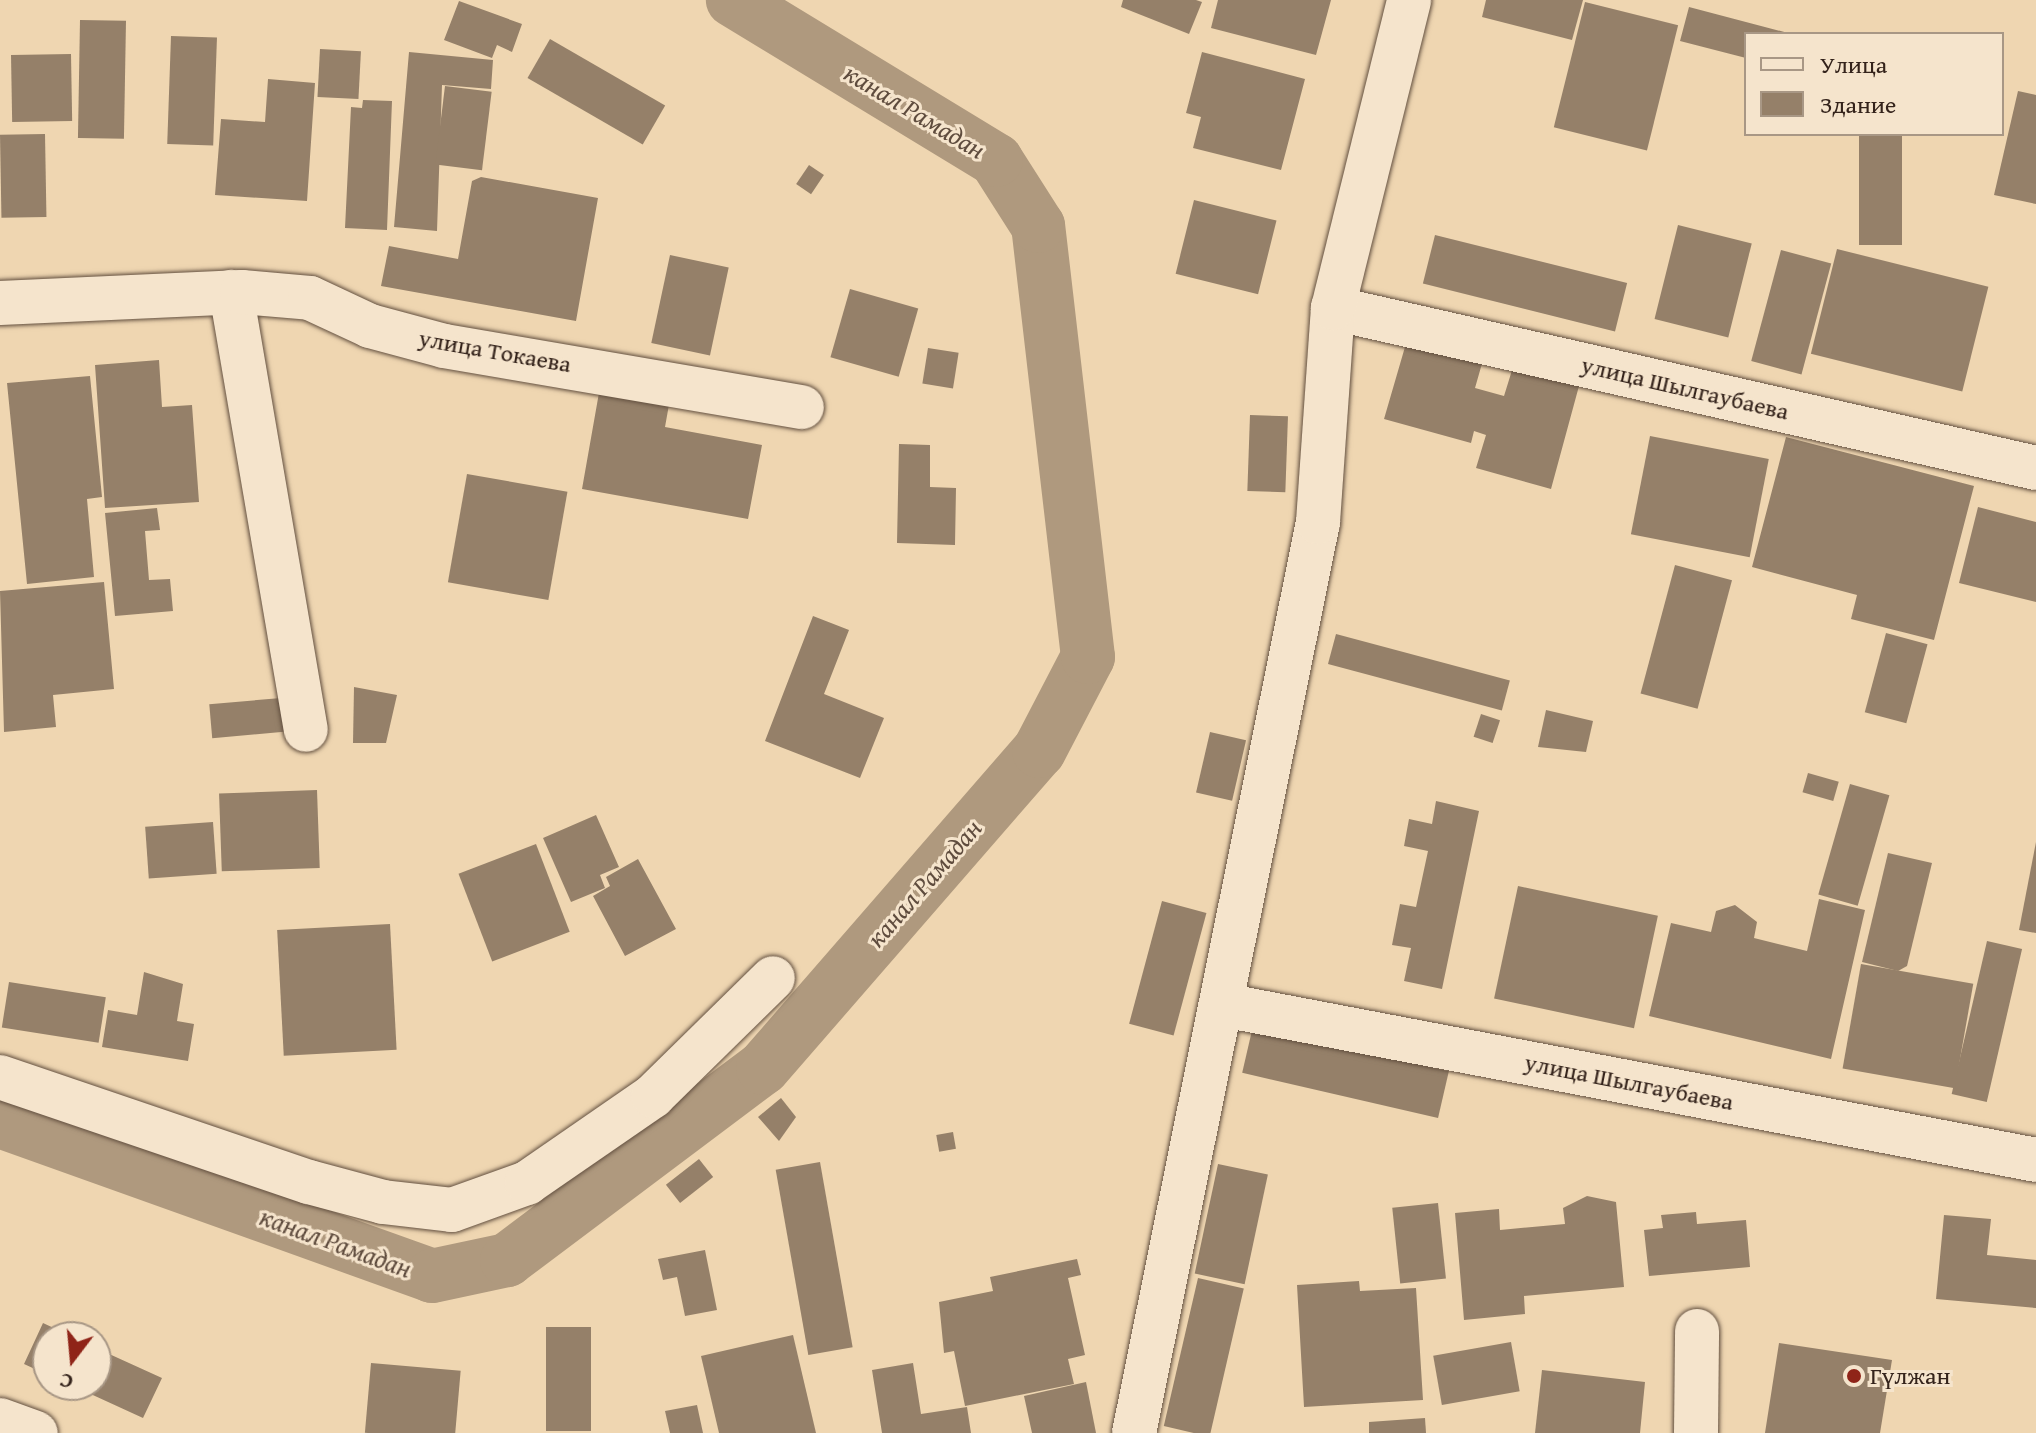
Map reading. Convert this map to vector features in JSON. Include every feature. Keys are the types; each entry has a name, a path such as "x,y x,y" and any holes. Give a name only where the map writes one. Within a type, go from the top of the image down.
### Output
{"street":[{"path":"1134,1433 1223,1005 1318,522 1333,308 1409,0"},
{"path":"231,292 306,730"},
{"name":"улица Токаева","path":"0,303 231,292 310,298 370,326 444,346 802,407"},
{"name":"улица Шылгаубаева","path":"1333,308 2036,468"},
{"path":"0,1077 309,1182 383,1202 452,1210 527,1183 653,1096 773,978"},
{"name":"улица Шылгаубаева","path":"1223,1005 2036,1160"},
{"path":"1696,1433 1697,1331"},
{"path":"0,1420 36,1433"}],"building":[{"path":"1123,0 1202,2 1189,34 1121,7"},
{"path":"1218,0 1331,0 1316,55 1211,28"},
{"path":"1486,0 1583,0 1572,40 1482,17"},
{"path":"459,1 522,24 512,52 497,45 492,58 444,40"},
{"path":"1585,2 1678,25 1647,150 1554,127"},
{"path":"1689,7 1784,32 1744,32 1744,57 1680,41"},
{"path":"80,20 126,21 124,139 78,138"},
{"path":"171,36 217,38 213,146 167,144"},
{"path":"550,39 665,106 643,144 528,78"},
{"path":"320,49 361,51 358,99 317,97"},
{"path":"409,52 493,60 491,89 442,85 437,231 394,227"},
{"path":"1202,52 1305,79 1281,170 1193,148 1201,117 1186,113"},
{"path":"71,54 72,121 12,122 11,55"},
{"path":"268,79 315,83 307,201 215,195 221,119 265,122"},
{"path":"445,86 492,92 482,170 435,164"},
{"path":"2018,91 2036,95 2036,204 1994,195"},
{"path":"363,100 392,101 387,230 345,228 351,107 362,108"},
{"path":"45,134 46,217 1,218 0,135"},
{"path":"1859,136 1902,136 1902,245 1859,245"},
{"path":"809,165 824,175 811,194 796,184"},
{"path":"481,177 598,198 576,321 381,286 389,246 458,259 472,181"},
{"path":"1194,200 1276,221 1258,294 1176,274"},
{"path":"1678,225 1752,243 1728,338 1655,319"},
{"path":"1435,235 1627,283 1615,331 1423,284"},
{"path":"1837,249 1988,287 1962,392 1811,354"},
{"path":"1781,250 1831,263 1801,375 1751,361"},
{"path":"670,255 729,267 710,356 651,343"},
{"path":"850,289 918,309 899,377 830,357"},
{"path":"1407,340 1483,360 1475,388 1504,396 1513,367 1579,386 1551,489 1476,468 1486,435 1474,431 1471,443 1384,419"},
{"path":"928,348 959,353 953,388 922,384"},
{"path":"159,360 162,407 192,405 199,502 105,508 95,365"},
{"path":"90,376 102,497 87,499 94,577 27,584 7,383"},
{"path":"600,387 670,399 665,427 762,445 748,519 582,489"},
{"path":"1250,415 1288,416 1285,492 1247,491"},
{"path":"1650,436 1769,459 1750,557 1631,534"},
{"path":"1786,437 1974,486 1934,640 1851,619 1857,595 1752,567"},
{"path":"899,444 930,445 930,487 956,488 955,545 897,543"},
{"path":"467,474 567,492 548,600 448,582"},
{"path":"1978,507 2036,522 2036,602 1959,583"},
{"path":"157,508 160,530 145,531 149,580 170,579 173,611 115,616 105,513"},
{"path":"1675,565 1732,580 1698,709 1641,693"},
{"path":"104,582 114,689 53,695 56,727 4,732 0,591"},
{"path":"813,616 849,630 824,694 884,718 860,778 765,741"},
{"path":"1886,633 1928,644 1906,723 1865,712"},
{"path":"1336,634 1510,681 1502,711 1328,664"},
{"path":"354,687 397,695 386,743 353,743"},
{"path":"281,698 284,732 212,738 209,704"},
{"path":"1546,710 1593,721 1586,752 1538,747"},
{"path":"1481,714 1500,720 1493,743 1474,737"},
{"path":"1210,732 1246,740 1232,801 1196,792"},
{"path":"1808,773 1839,782 1833,801 1802,792"},
{"path":"1850,784 1889,795 1858,906 1818,895"},
{"path":"317,790 320,868 222,871 219,793"},
{"path":"1436,801 1479,811 1442,989 1404,981 1411,948 1392,945 1400,904 1416,907 1428,851 1404,846 1409,819 1432,824"},
{"path":"596,815 619,867 600,875 605,888 571,902 543,838"},
{"path":"213,822 217,874 149,879 145,827"},
{"path":"2036,842 2036,933 2019,930"},
{"path":"536,844 570,932 492,962 459,874"},
{"path":"1888,853 1932,863 1907,966 1898,971 1862,962"},
{"path":"638,859 676,929 625,956 593,896 610,886 606,877"},
{"path":"1518,886 1658,916 1634,1028 1494,998"},
{"path":"1819,899 1865,910 1831,1059 1649,1016 1671,923 1711,932 1716,911 1735,905 1757,922 1754,938 1807,951"},
{"path":"1162,901 1206,913 1174,1036 1129,1024"},
{"path":"390,924 397,1050 284,1056 277,930"},
{"path":"1987,941 2022,949 1987,1102 1952,1094"},
{"path":"1861,964 1973,984 1955,1088 1843,1068"},
{"path":"144,972 183,984 177,1021 194,1024 188,1061 102,1047 108,1010 137,1015"},
{"path":"9,982 106,997 99,1043 2,1027"},
{"path":"1253,1026 1449,1071 1438,1118 1242,1073"},
{"path":"781,1098 796,1117 779,1141 758,1117"},
{"path":"953,1132 956,1149 939,1152 936,1135"},
{"path":"699,1159 713,1177 680,1203 666,1185"},
{"path":"820,1162 853,1347 808,1355 776,1170"},
{"path":"1218,1164 1268,1175 1245,1284 1195,1274"},
{"path":"1587,1196 1616,1202 1624,1287 1524,1296 1525,1314 1464,1320 1455,1213 1499,1209 1500,1230 1565,1224 1563,1208"},
{"path":"1438,1203 1446,1279 1400,1283 1392,1208"},
{"path":"1696,1212 1697,1224 1746,1220 1750,1267 1649,1276 1644,1230 1663,1228 1661,1215"},
{"path":"1944,1215 1991,1219 1987,1255 2036,1260 2036,1308 1936,1299"},
{"path":"705,1250 717,1310 685,1316 677,1277 663,1280 658,1259"},
{"path":"1077,1259 1081,1275 1068,1278 1085,1355 1068,1359 1074,1384 965,1406 954,1351 944,1353 939,1302 993,1291 990,1277"},
{"path":"1198,1278 1244,1289 1210,1433 1194,1433 1164,1426"},
{"path":"1359,1281 1360,1291 1416,1288 1423,1400 1304,1407 1297,1285"},
{"path":"546,1327 591,1327 591,1431 546,1431"},
{"path":"793,1335 816,1433 719,1433 701,1356"},
{"path":"1511,1342 1520,1391 1442,1405 1433,1356"},
{"path":"1779,1343 1892,1360 1880,1433 1765,1433"},
{"path":"32,1347 32,1368 24,1364"},
{"path":"112,1355 162,1378 143,1418 106,1401 112,1401"},
{"path":"371,1363 461,1371 455,1433 365,1433"},
{"path":"913,1363 921,1414 967,1407 971,1433 882,1433 872,1370"},
{"path":"1542,1370 1645,1382 1640,1433 1535,1433"},
{"path":"1086,1382 1096,1433 1032,1433 1024,1396"},
{"path":"697,1405 703,1433 670,1433 665,1411"},
{"path":"1425,1418 1426,1433 1369,1433 1369,1422"}],"waterway":[{"name":"канал Рамадан","path":"0,1121 432,1276 507,1260 763,1068 1039,751 1088,657 1038,226 996,160 733,0"}],"place":[{"name":"Гүлжан","path":"1854,1376"}]}
